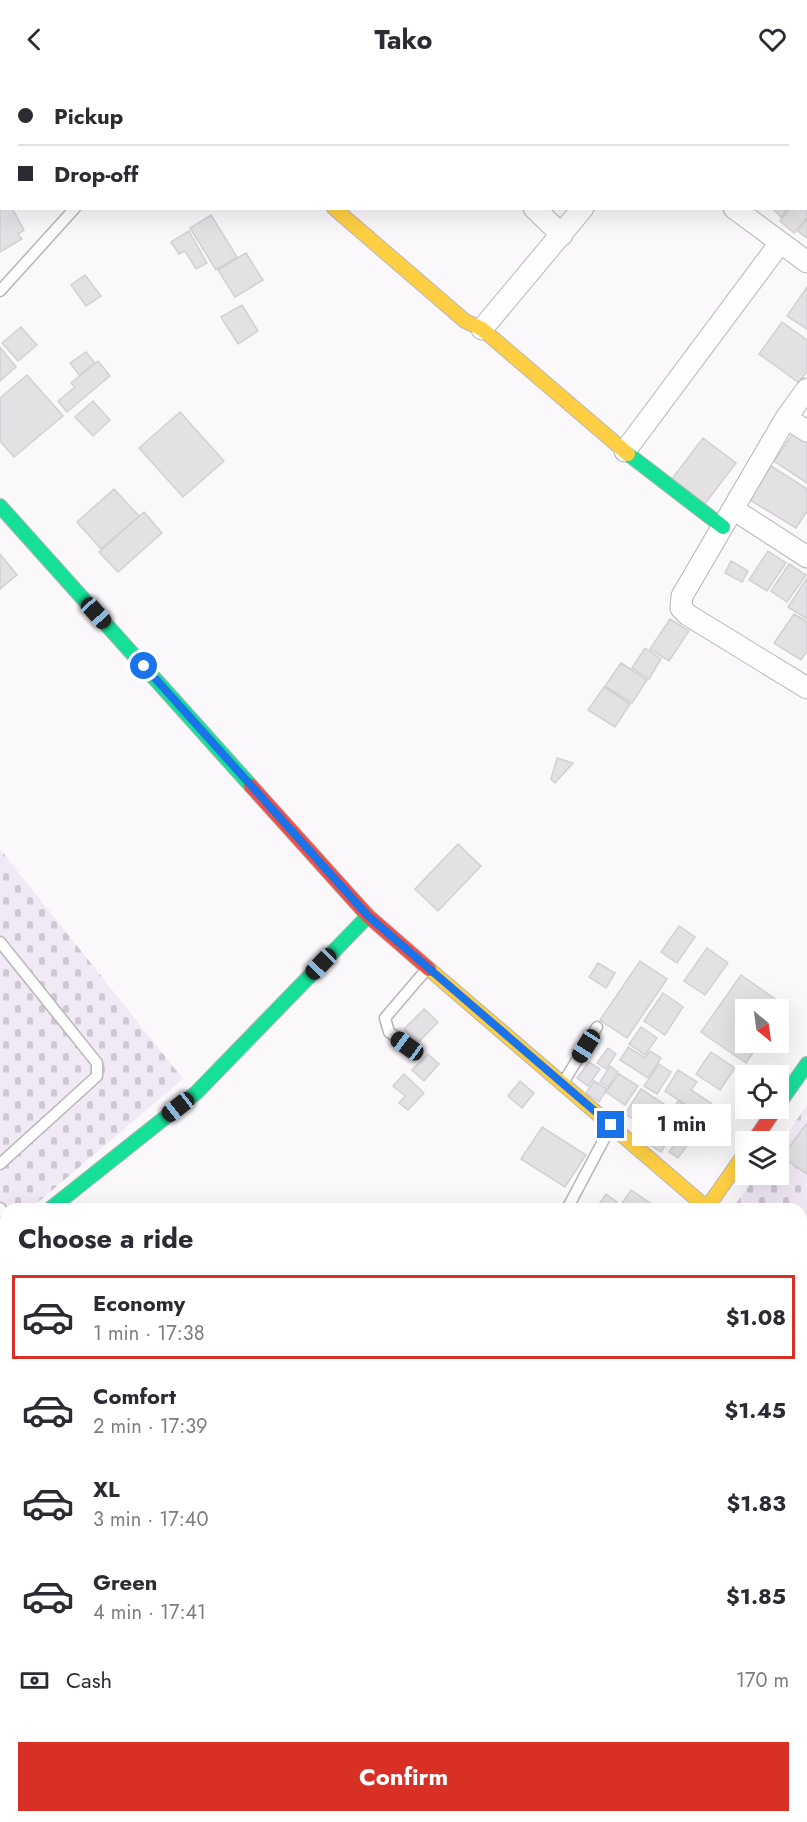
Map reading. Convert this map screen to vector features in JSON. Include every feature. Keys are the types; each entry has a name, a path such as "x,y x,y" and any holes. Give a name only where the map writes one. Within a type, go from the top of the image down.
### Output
{"street":[{"path":"336,210 465,321 482,329 625,452 728,518 807,557"},
{"path":"536,210 561,235"},
{"path":"482,329 581,210"},
{"path":"737,210 807,262"},
{"path":"625,452 780,243"},
{"path":"807,389 786,418 682,596 681,608 688,615 807,688"},
{"path":"786,418 807,431"},
{"path":"0,506 368,916 700,1203"},
{"path":"58,1203 196,1093 368,916"},
{"path":"789,1096 801,1086 807,1064"},
{"path":"711,1203 735,1168"}],"lane":[{"path":"0,291 73,210"},
{"path":"0,942 97,1063 97,1076 0,1164"},
{"path":"411,1048 389,1032 385,1018 428,967"},
{"path":"562,1084 597,1027"},
{"path":"570,1203 611,1125"}],"green space":[{"path":"0,849 183,1079 37,1203 0,1203"},
{"path":"807,1105 807,1203 736,1203 750,1185 789,1185 789,1131"}],"building":[{"path":"0,210 13,210 24,230 18,234 22,239 0,252"},
{"path":"774,210 786,210 781,217"},
{"path":"788,210 807,210 807,217 794,233 780,221"},
{"path":"211,215 237,257 216,270 190,228"},
{"path":"807,219 807,238 798,231"},
{"path":"189,231 207,263 196,269 185,251 179,254 171,242"},
{"path":"246,253 263,280 235,297 218,270"},
{"path":"85,275 101,296 86,306 71,285"},
{"path":"807,287 807,329 787,316"},
{"path":"242,305 258,331 238,344 221,317"},
{"path":"782,322 807,340 807,371 799,383 759,354"},
{"path":"21,327 37,345 18,361 2,343"},
{"path":"0,347 16,367 0,381"},
{"path":"86,352 95,363 79,375 70,363"},
{"path":"98,361 110,376 67,412 58,401 75,387 71,383"},
{"path":"27,375 63,416 14,457 0,441 0,398"},
{"path":"93,401 110,420 93,436 75,417"},
{"path":"180,412 224,461 183,497 139,448"},
{"path":"794,432 807,440 807,483 774,461"},
{"path":"703,438 736,463 704,505 671,480"},
{"path":"771,466 807,489 807,511 796,528 750,500"},
{"path":"114,489 139,516 101,549 77,522"},
{"path":"144,512 162,533 118,572 99,552"},
{"path":"768,551 786,563 767,591 749,580"},
{"path":"0,554 17,575 0,589"},
{"path":"731,561 748,571 742,582 725,573"},
{"path":"789,564 806,575 787,602 771,591"},
{"path":"807,578 807,619 788,607"},
{"path":"794,614 807,622 807,651 801,660 774,643"},
{"path":"670,619 689,631 669,661 650,649"},
{"path":"645,648 661,659 649,679 632,668"},
{"path":"621,663 647,680 632,703 605,686"},
{"path":"604,687 630,704 615,727 588,710"},
{"path":"557,758 573,763 555,783 551,779"},
{"path":"458,844 481,866 438,911 415,889"},
{"path":"679,926 695,937 677,963 661,952"},
{"path":"707,948 728,963 705,995 684,981"},
{"path":"640,961 667,979 627,1038 600,1020"},
{"path":"598,963 615,973 606,988 589,977"},
{"path":"741,975 775,999 735,999 735,1053 753,1053 746,1063 701,1032"},
{"path":"663,993 683,1007 665,1035 644,1021"},
{"path":"424,1009 438,1022 418,1043 404,1029"},
{"path":"641,1027 657,1038 645,1055 629,1044"},
{"path":"628,1047 645,1058 650,1051 661,1058 648,1078 620,1060"},
{"path":"608,1048 616,1054 606,1069 597,1063"},
{"path":"711,1052 735,1068 720,1090 696,1074"},
{"path":"428,1054 439,1064 424,1081 412,1070"},
{"path":"589,1062 600,1069 588,1086 577,1078"},
{"path":"659,1064 671,1072 657,1094 644,1086"},
{"path":"610,1066 618,1072 608,1087 600,1082"},
{"path":"678,1070 697,1082 691,1090 711,1103 703,1116 665,1091"},
{"path":"404,1074 424,1093 408,1110 399,1103 405,1096 393,1086"},
{"path":"619,1074 638,1086 625,1105 606,1092"},
{"path":"520,1081 534,1093 522,1108 508,1096"},
{"path":"594,1081 607,1089 599,1102 586,1093"},
{"path":"641,1089 664,1104 648,1128 625,1114"},
{"path":"678,1101 704,1118 696,1130 680,1120 673,1132 663,1125"},
{"path":"807,1123 807,1174 789,1162 789,1147"},
{"path":"659,1125 672,1134 661,1152 647,1143"},
{"path":"542,1127 586,1155 565,1187 521,1159"},
{"path":"682,1134 691,1140 678,1158 669,1152"},
{"path":"631,1190 650,1203 622,1203"},
{"path":"606,1194 617,1202 616,1203 600,1203"}],"traffic: fast":[{"path":"628,454 723,527"},
{"path":"0,506 251,786"},
{"path":"58,1203 196,1093 368,916"},
{"path":"789,1089 807,1064"}],"traffic: slow":[{"path":"336,210 465,321 482,329 628,454"},
{"path":"429,969 701,1203"},
{"path":"710,1203 735,1168"}],"traffic: jam":[{"path":"251,786 368,916 429,969"},
{"path":"760,1131 769,1119"}],"route":[{"path":"144,666 368,916 611,1125"}]}
